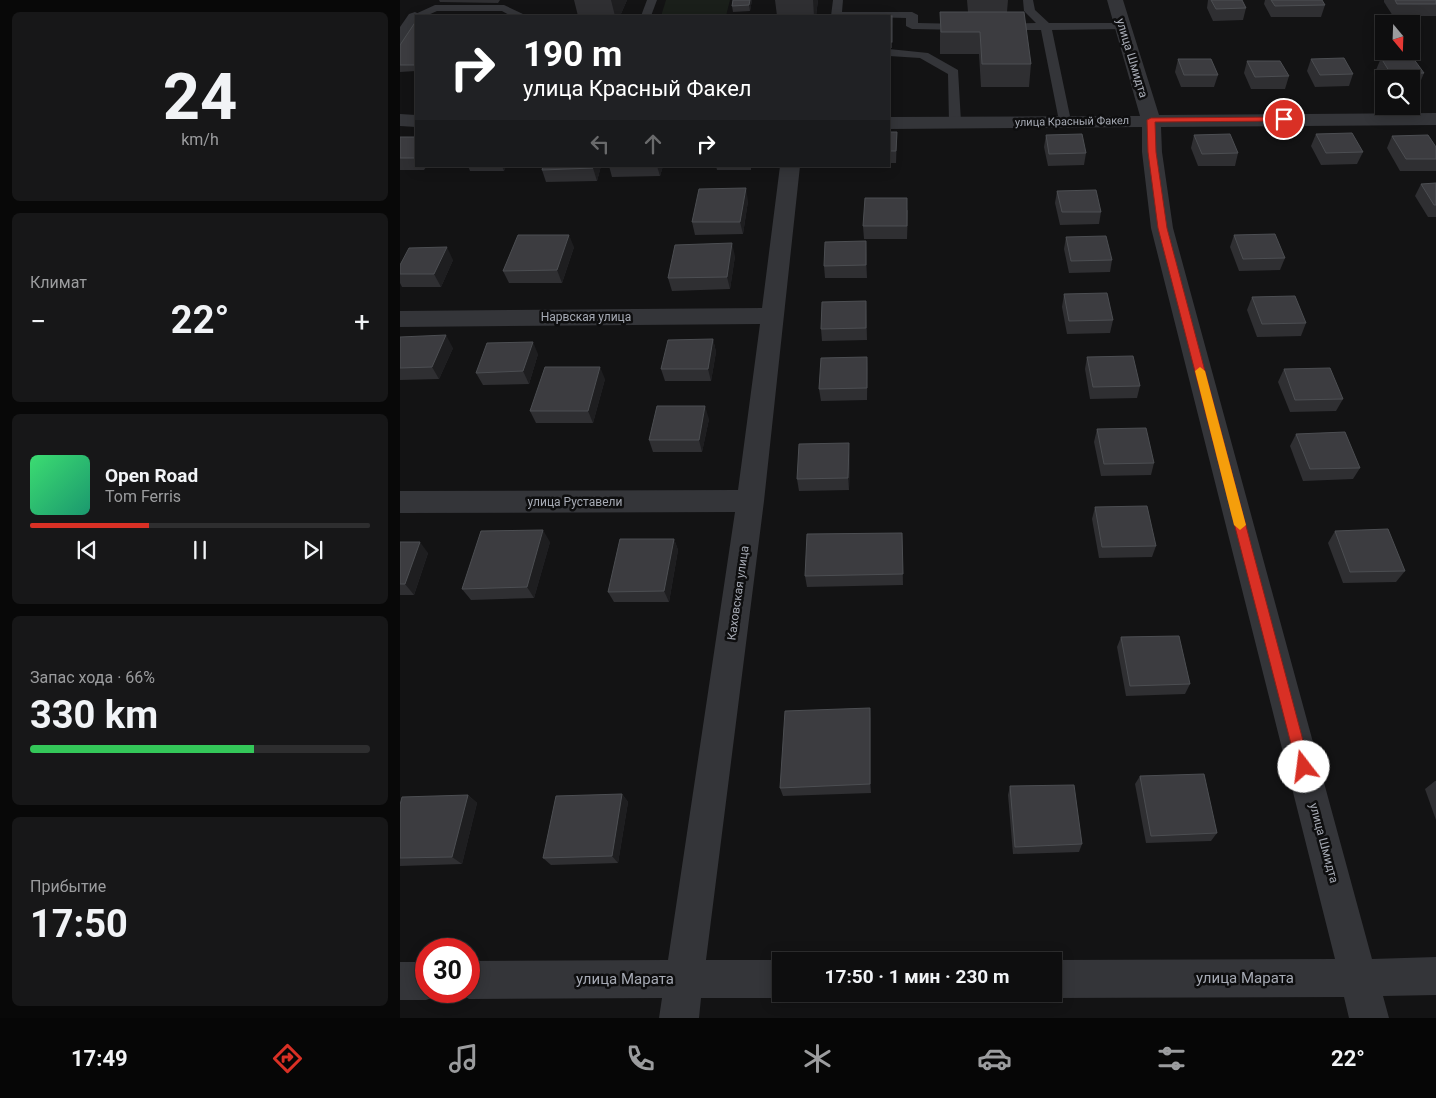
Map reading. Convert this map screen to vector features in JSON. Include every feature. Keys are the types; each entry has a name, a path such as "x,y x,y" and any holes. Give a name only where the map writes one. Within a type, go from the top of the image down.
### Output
{"street":[{"name":"улица Шмидта","path":"1115,0 1151,120 1152,152 1162,228 1368,1018"},
{"path":"400,39 415,18"},
{"name":"улица Красный Факел","path":"890,123 1436,119"},
{"path":"400,120 415,121"},
{"name":"Каховская улица","path":"679,1018 750,501 790,167"},
{"name":"Нарвская улица","path":"400,319 772,316"},
{"name":"улица Руставели","path":"400,502 750,501"},
{"name":"улица Марата","path":"1062,978 1359,978 1436,976"},
{"name":"улица Марата","path":"480,980 772,979"},
{"path":"400,981 415,981"}],"lane":[{"path":"646,15 652,0"},
{"path":"838,0 836,15 912,15 912,39 919,52 941,62 954,73 955,122"},
{"path":"1028,0 1030,11 1046,27 1065,121"},
{"path":"420,15 435,8 504,8 517,15"},
{"path":"890,52 912,39 984,27 1123,26"}],"shaded area":[{"path":"666,0 730,0 726,15 661,15"}],"building":[{"path":"733,0 750,0 749,5 732,6"},
{"path":"1211,0 1242,0 1246,8 1216,9"},
{"path":"1271,0 1322,0 1325,5 1275,6"},
{"path":"1395,0 1436,0 1436,4 1397,4"},
{"path":"940,12 1024,12 1031,64 982,64 980,32 941,32"},
{"path":"890,16 892,16 892,42 890,42"},
{"path":"415,22 415,65 400,65 400,45"},
{"path":"1344,58 1353,74 1320,75 1311,59"},
{"path":"1178,59 1211,59 1218,75 1184,75"},
{"path":"1382,60 1414,60 1424,73 1420,73 1420,70 1388,70"},
{"path":"1247,61 1280,61 1289,76 1255,77"},
{"path":"890,132 897,132 896,151 890,151"},
{"path":"1352,133 1363,152 1326,153 1316,134"},
{"path":"1082,134 1086,153 1049,154 1046,135"},
{"path":"1230,134 1238,153 1202,154 1194,135"},
{"path":"1428,135 1436,147 1436,159 1406,159 1392,136"},
{"path":"400,137 415,137 415,158 400,158"},
{"path":"543,167 594,167 593,168 542,170"},
{"path":"1436,183 1436,205 1434,205 1421,184"},
{"path":"746,188 740,222 692,222 699,189"},
{"path":"1096,190 1101,212 1062,212 1057,191"},
{"path":"865,198 907,198 907,226 863,226"},
{"path":"1275,234 1285,258 1243,259 1234,235"},
{"path":"518,235 569,235 557,270 503,271"},
{"path":"1106,236 1112,260 1071,261 1066,237"},
{"path":"866,241 866,265 824,266 825,242"},
{"path":"732,243 727,277 668,278 675,245"},
{"path":"447,247 434,274 400,274 400,265 409,248"},
{"path":"1107,293 1113,320 1069,321 1064,294"},
{"path":"1295,296 1306,323 1262,324 1252,297"},
{"path":"866,301 866,328 821,329 822,302"},
{"path":"446,335 432,367 400,368 400,337"},
{"path":"713,339 708,369 661,369 668,340"},
{"path":"533,342 523,371 476,373 487,343"},
{"path":"1133,356 1140,386 1093,387 1087,357"},
{"path":"867,357 867,388 819,389 821,358"},
{"path":"545,367 600,367 588,411 530,411"},
{"path":"1330,368 1343,399 1295,400 1284,369"},
{"path":"657,406 705,406 699,440 649,440"},
{"path":"1146,428 1154,463 1104,464 1097,429"},
{"path":"1345,432 1360,468 1310,469 1296,434"},
{"path":"849,443 848,478 797,479 799,444"},
{"path":"1147,506 1156,546 1102,547 1095,507"},
{"path":"1388,529 1405,571 1350,572 1335,531"},
{"path":"543,530 527,587 462,589 481,531"},
{"path":"902,533 903,574 805,576 807,534"},
{"path":"620,539 674,539 664,591 608,592"},
{"path":"400,542 420,542 405,584 400,584"},
{"path":"1179,636 1190,684 1130,686 1121,637"},
{"path":"870,708 870,784 780,788 785,711"},
{"path":"1204,774 1217,833 1151,836 1140,776"},
{"path":"1074,785 1082,844 1015,847 1010,786"},
{"path":"622,794 612,856 543,858 556,796"},
{"path":"468,795 452,857 400,858 400,805 402,797"}],"slow traffic":[{"path":"1200,371 1240,525"}],"route":[{"path":"1284,119 1151,120 1152,152 1162,228 1304,767"}]}
